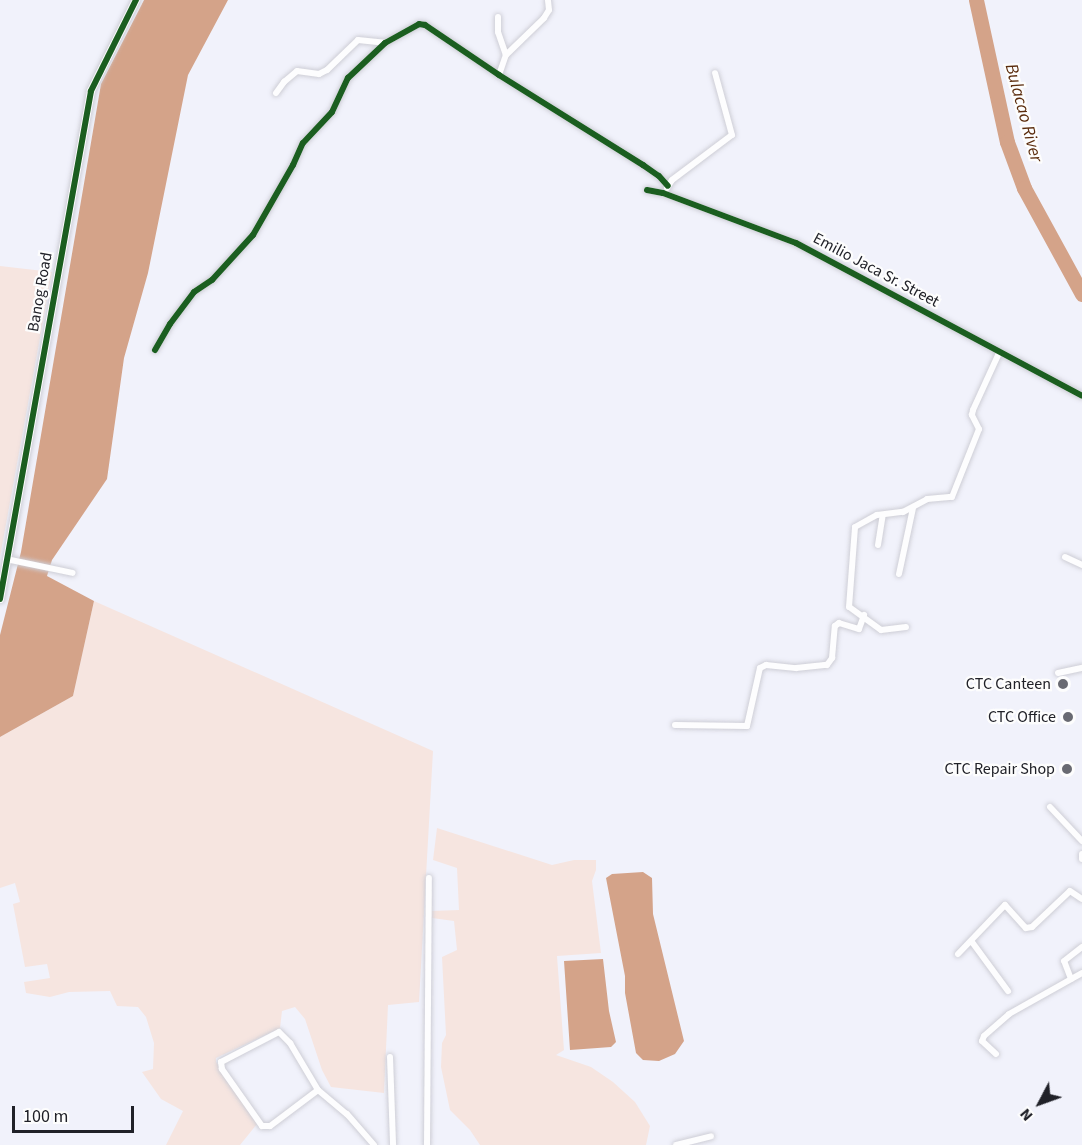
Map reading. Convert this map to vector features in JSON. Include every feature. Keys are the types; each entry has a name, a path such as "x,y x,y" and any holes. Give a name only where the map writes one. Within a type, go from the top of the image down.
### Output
{"street":[{"name":"Banog Road","path":"0,599 91,91 136,0"},
{"path":"499,75 507,55 544,18 549,10 548,0"},
{"path":"498,17 498,32 507,55"},
{"path":"155,350 170,324 194,292 212,280 253,235 303,143 332,112 348,78 385,43 412,27 425,24 499,75 643,165 659,176 668,186"},
{"path":"276,93 284,82 297,71 319,74 327,70 358,40 385,43"},
{"path":"663,193 668,186 732,135 716,73"},
{"name":"Emilio Jaca Sr. Street","path":"647,190 663,193 796,243 1082,396"},
{"path":"906,627 881,630 848,604 854,532 858,524 877,515 903,512 927,499 948,498 954,493 979,429 972,415 973,410 999,353"},
{"path":"899,573 913,508"},
{"path":"878,545 883,515"},
{"path":"1065,557 1082,565"},
{"path":"6,559 58,568 73,573"},
{"path":"675,725 747,726 762,666 796,668 827,665 832,658 835,626 839,623 859,629 864,615"},
{"path":"1058,674 1082,668"},
{"path":"1050,807 1082,841"},
{"path":"1082,854 1082,859"},
{"path":"427,1145 429,878"},
{"path":"958,954 1005,905 1026,928 1032,927 1070,891 1082,899"},
{"path":"972,942 1008,991"},
{"path":"1071,979 1064,961 1082,947"},
{"path":"996,1054 982,1041 984,1036 1008,1014 1082,973"},
{"path":"318,1090 270,1126 262,1126 222,1069 221,1062 279,1032 290,1043 318,1090 347,1114 375,1145"},
{"path":"390,1057 393,1145"},
{"path":"676,1145 711,1136"}],"shaded area":[{"path":"144,0 228,0 188,75 148,273 124,358 107,479 52,560 47,576 94,601 73,696 0,737 0,635 21,552 101,84"},
{"path":"0,266 52,272 0,557"},
{"path":"94,601 433,751 419,1002 388,1005 384,1093 331,1087 322,1070 305,1019 295,1007 282,1011 280,1028 216,1058 216,1062 257,1124 240,1145 166,1145 183,1111 161,1099 142,1072 153,1069 154,1043 146,1017 138,1007 117,1006 110,991 69,992 50,997 26,993 24,982 50,978 47,964 25,967 13,904 20,902 15,883 0,888 0,737 73,696"},
{"path":"437,828 552,865 574,860 596,860 596,870 592,881 601,953 557,956 564,1050 556,1055 591,1067 613,1082 635,1102 650,1126 646,1145 480,1145 470,1130 450,1110 441,1067 442,1043 446,1035 442,957 457,950 454,921 432,918 431,911 459,910 457,868 433,860"},
{"path":"643,872 652,878 653,914 684,1041 675,1054 659,1061 643,1060 636,1053 625,993 625,976 606,878 612,874"},
{"path":"603,959 609,1011 616,1042 611,1047 570,1050 564,961"}],"waterway":[{"name":"Bulacao River","path":"976,0 1007,142 1024,188 1082,294"}],"cycle path":[{"path":"0,599 91,91 136,0"},
{"path":"155,350 170,324 194,292 212,280 253,235 303,143 332,112 348,78 385,43 419,24 425,25 499,75 643,165 659,176 668,186"},
{"path":"647,190 663,193 796,243 1082,396"}],"place":[{"name":"CTC Canteen","path":"1063,684"},
{"name":"CTC Office","path":"1068,717"},
{"name":"CTC Repair Shop","path":"1067,769"}]}
